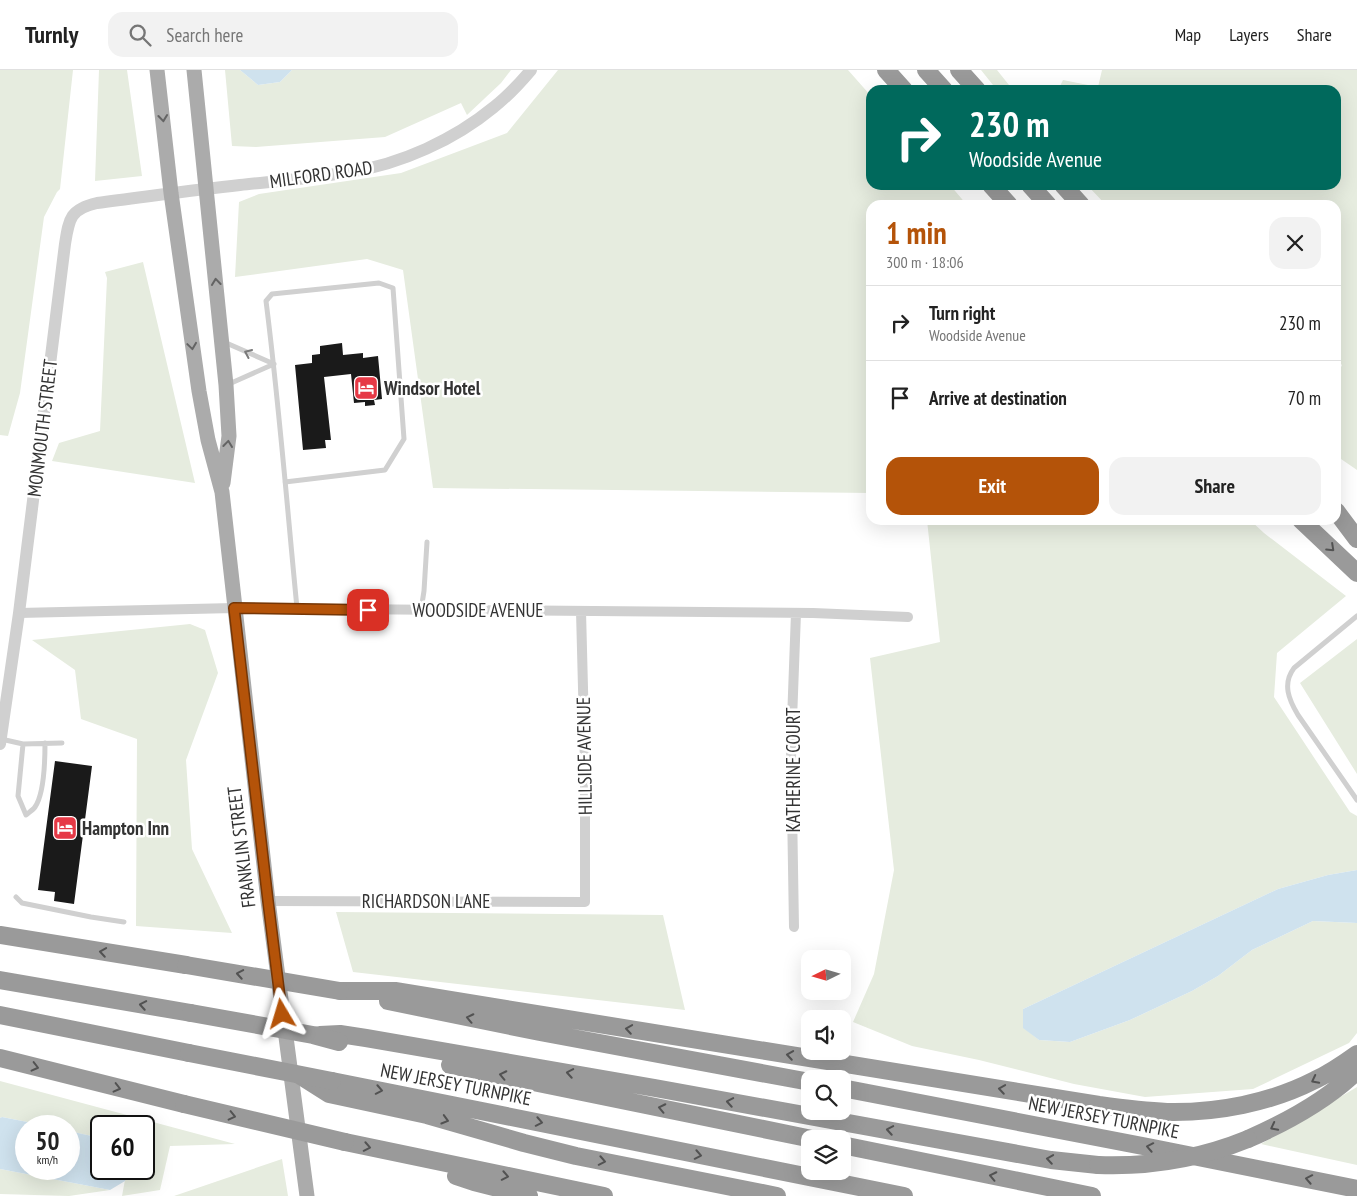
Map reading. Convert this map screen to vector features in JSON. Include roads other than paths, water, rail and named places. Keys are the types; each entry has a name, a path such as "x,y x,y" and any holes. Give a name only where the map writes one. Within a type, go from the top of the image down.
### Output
{"highway":[{"path":"886,70 900,85"},
{"path":"926,70 940,85"},
{"path":"959,70 972,85"},
{"path":"996,190 1004,200"},
{"path":"1034,190 1044,200"},
{"path":"1068,190 1076,200"},
{"path":"1341,515 1357,530"},
{"path":"1341,517 1357,539"},
{"path":"1306,525 1357,573"},
{"path":"8,936 340,991 540,1032 801,1080"},
{"name":"NEW JERSEY TURNPIKE","path":"0,980 313,1035 340,1038 801,1137"},
{"path":"340,991 395,991 1098,1105 1147,1111 1190,1112 1256,1102 1315,1080 1357,1054"},
{"name":"NEW JERSEY TURNPIKE","path":"0,1015 297,1074 330,1087 904,1196"},
{"path":"340,1038 655,1088 1051,1160 1098,1165 1138,1165 1183,1159 1220,1150 1271,1129 1316,1103 1335,1090 1357,1070"},
{"path":"0,1058 345,1142 604,1196"},
{"path":"330,1087 427,1116 576,1156 777,1196"},
{"name":"NEW JERSEY TURNPIKE","path":"851,1090 1357,1189"},
{"path":"851,1147 1092,1196"},
{"path":"389,1151 474,1182 529,1196"}],"main road":[{"path":"157,70 171,193 199,390 208,440 222,492"},
{"path":"194,70 226,385 229,436 222,492"},
{"name":"FRANKLIN STREET","path":"222,492 268,901 307,1196"}],"street":[{"name":"MILFORD ROAD","path":"171,193 350,172 377,166 444,140 476,120 505,98 531,70"},
{"name":"MONMOUTH STREET","path":"0,744 19,613 65,244 71,219 79,209 91,204 171,193"},
{"name":"WOODSIDE AVENUE","path":"19,613 234,608 796,613 908,617"},
{"name":"HILLSIDE AVENUE","path":"581,611 585,765 585,902"},
{"name":"KATHERINE COURT","path":"794,927 791,747 796,613"},
{"name":"RICHARDSON LANE","path":"268,901 585,902"}],"lane":[{"path":"285,482 385,470 404,440 393,288 379,283 272,294 266,300 274,364 285,482 297,609"},
{"path":"222,341 274,364"},
{"path":"226,385 274,364"},
{"path":"421,610 427,542"},
{"path":"1357,616 1294,668 1290,673 1287,686 1290,701 1298,715 1357,800"},
{"path":"1,739 23,744 62,743"},
{"path":"23,744 18,796 26,815 35,807 40,793 45,743"},
{"path":"16,897 22,902 124,922"}],"water":[{"path":"240,70 292,70 280,82 258,85"},
{"path":"1357,870 1357,923 1313,921 1252,950 1218,976 1192,991 1130,1020 1070,1042 1039,1040 1023,1028 1023,1009 1278,889 1328,875"},
{"path":"0,1118 15,1120 15,1172 0,1169"},
{"path":"80,1133 90,1136 90,1180 125,1180 110,1190 58,1180 80,1180"}],"place":[{"name":"Windsor Hotel","path":"366,388"},
{"name":"Hampton Inn","path":"65,828"}]}
